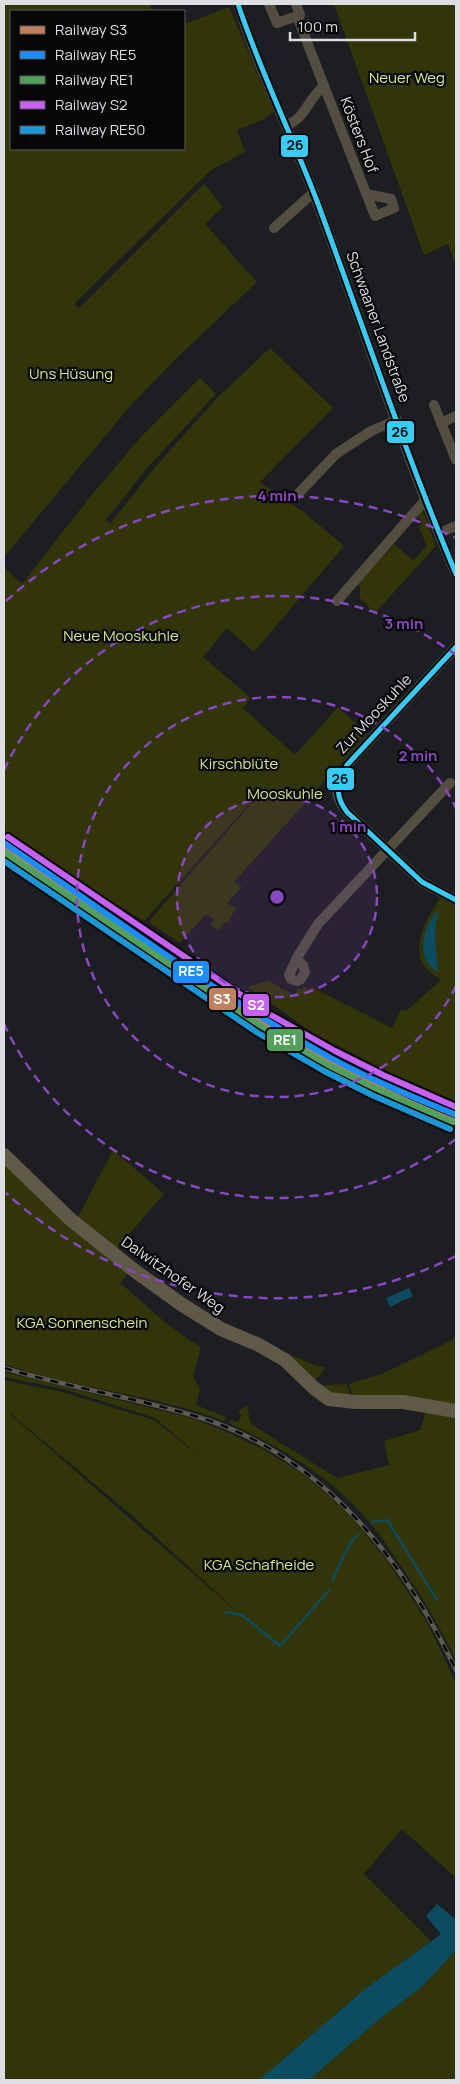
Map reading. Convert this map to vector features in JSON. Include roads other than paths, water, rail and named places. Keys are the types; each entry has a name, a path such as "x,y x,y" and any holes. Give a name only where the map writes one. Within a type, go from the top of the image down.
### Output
{"street":[{"name":"Schwaaner Landstraße","path":"238,4 253,47 314,192 426,499 456,574"},
{"path":"269,4 277,23 297,16"},
{"name":"Kösters Hof","path":"296,4 300,14 297,16 366,194"},
{"name":"Kösters Hof","path":"287,124 299,118 314,94 324,86"},
{"path":"274,228 314,192"},
{"path":"434,405 456,460"},
{"path":"441,422 456,416"},
{"path":"298,494 336,454 371,431 397,420"},
{"path":"337,601 426,499"},
{"path":"439,533 456,526"},
{"name":"Zur Mooskuhle","path":"456,647 347,765 339,779 336,792 341,805 422,882 456,900"},
{"path":"297,960 318,924 450,782"},
{"name":"Dalwitzhofer Weg","path":"4,1155 70,1219 135,1271 181,1304 222,1329 259,1345 285,1360 321,1394 330,1399 355,1402 403,1402 456,1411"}],"water":[{"path":"438,910 435,934 438,972 430,966 426,959 423,951 423,942 428,925"},
{"path":"409,1288 413,1296 390,1307 386,1298"},
{"path":"437,1904 456,1920 456,1950 425,1984 376,2022 309,2080 259,2080 365,1989 441,1934 426,1916"}],"waterway":[{"path":"372,1522 387,1520 437,1600"},
{"path":"332,1580 350,1543 358,1535"},
{"path":"226,1612 242,1615 280,1646 329,1590"}],"railway":[{"path":"4,1368 195,1416 240,1433 281,1456 319,1483 352,1515 383,1550 435,1628 456,1670"}],"rail line":[{"name":"S2","path":"8,837 269,1014 383,1075 456,1107"},
{"name":"RE5","path":"4,843 164,954 287,1033 360,1073 456,1115"},
{"name":"S3","path":"4,849 167,962 279,1034 395,1096 456,1122"},
{"name":"RE1","path":"4,852 261,1026 328,1065 377,1089 453,1122"},
{"name":"RE50","path":"4,861 258,1033 324,1071 374,1096 450,1129"}],"park label":[{"name":"Neuer Weg","path":"407,78"},
{"name":"Uns Hüsung","path":"71,374"},
{"name":"Neue Mooskuhle","path":"121,636"},
{"name":"Kirschblüte","path":"239,764"},
{"name":"Mooskuhle","path":"285,794"},
{"name":"KGA Sonnenschein","path":"82,1323"},
{"name":"KGA Schafheide","path":"259,1565"}]}
